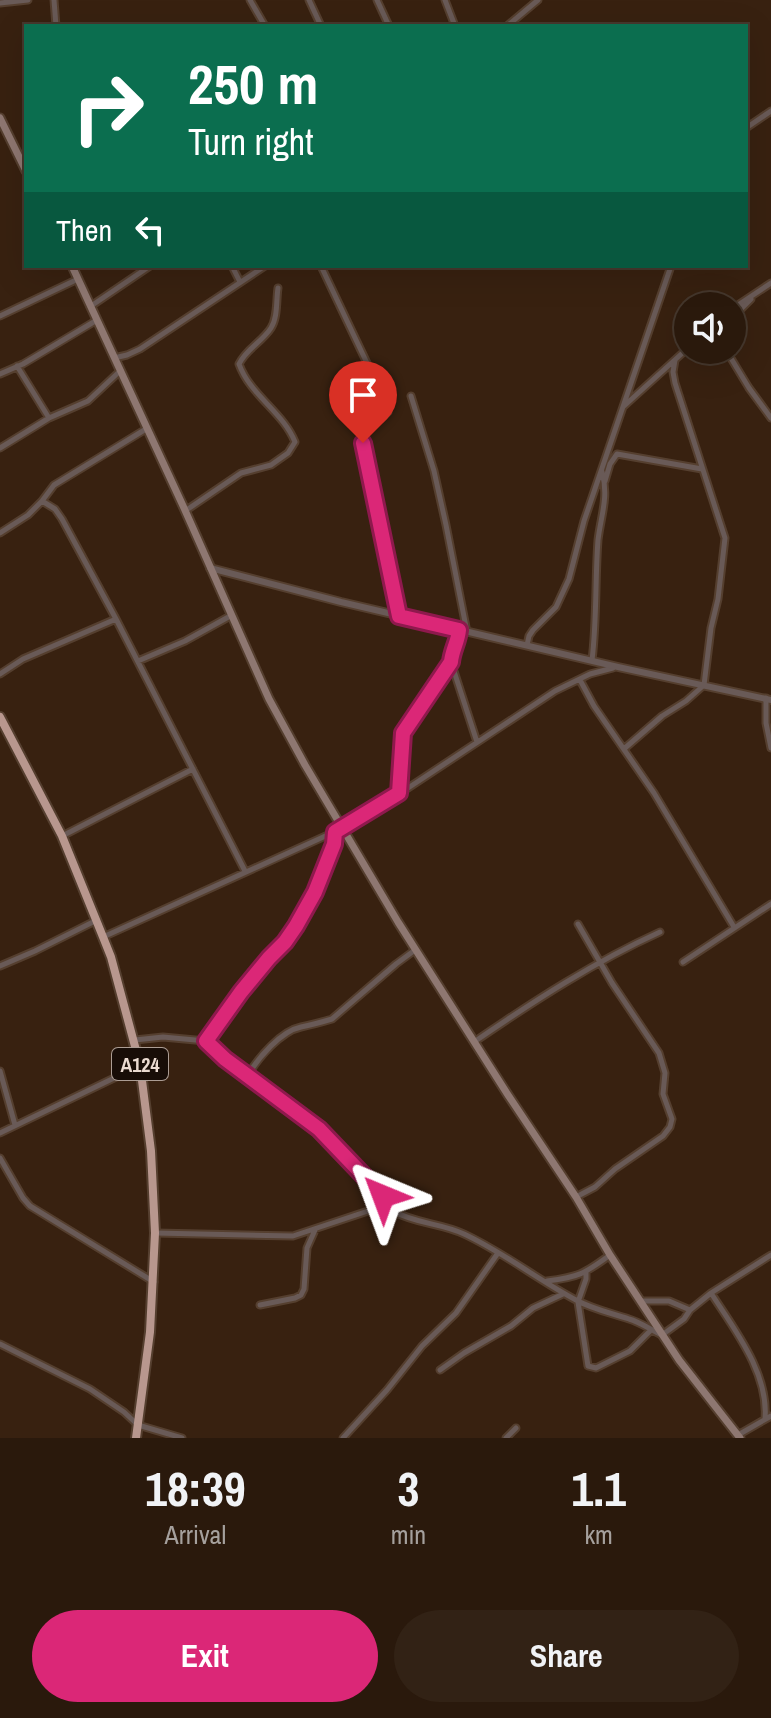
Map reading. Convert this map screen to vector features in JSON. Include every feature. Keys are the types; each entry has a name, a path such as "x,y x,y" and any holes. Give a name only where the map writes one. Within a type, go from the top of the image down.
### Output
{"highway":[{"name":"A124","path":"1,722 62,836 97,920 111,957 140,1065 151,1151 155,1233 150,1332 136,1438"}],"main road":[{"path":"0,118 24,167"},
{"path":"73,268 269,699 339,830 576,1197 639,1301 739,1436"}],"street":[{"path":"0,3 28,0"},
{"path":"54,0 56,24"},
{"path":"250,0 264,24"},
{"path":"309,0 320,24"},
{"path":"377,0 388,24"},
{"path":"445,0 454,24"},
{"path":"509,24 538,0"},
{"path":"748,127 771,111"},
{"path":"91,306 147,268"},
{"path":"233,268 240,282"},
{"path":"114,358 140,349 262,268"},
{"path":"322,268 388,412 365,433 363,443 399,616"},
{"path":"527,645 533,630 556,607 563,594 574,565 584,521 670,268"},
{"path":"0,316 78,279"},
{"path":"746,300 771,283"},
{"path":"185,511 241,473 271,465 288,453 295,442 290,430 253,388 239,364 243,356 270,330 275,318 278,288"},
{"path":"746,304 761,290"},
{"path":"0,374 97,320"},
{"path":"623,407 674,361"},
{"path":"625,748 704,685 725,545 675,383 675,364"},
{"path":"734,364 771,418"},
{"path":"17,366 49,418"},
{"path":"0,448 49,418 88,401 120,371"},
{"path":"411,396 434,471 446,525 463,631 452,651 451,662 477,742"},
{"path":"0,533 28,515 54,485 146,429"},
{"path":"604,482 617,454 702,469"},
{"path":"592,660 599,537 606,495 601,471"},
{"path":"42,501 55,509 62,519 245,871"},
{"path":"210,568 399,616 768,699 766,723 771,748"},
{"path":"138,661 185,641 232,615"},
{"path":"0,674 23,659 116,619"},
{"path":"399,793 403,733 451,662"},
{"path":"103,937 339,830 555,691 590,674 618,667"},
{"path":"580,680 594,706 654,793 734,927"},
{"path":"62,836 193,769"},
{"path":"206,1041 241,992 296,926 315,892 339,830"},
{"path":"683,962 771,904"},
{"path":"0,966 97,920"},
{"path":"576,1197 595,1187 663,1136 672,1119 663,1094 665,1073 659,1053 578,924"},
{"path":"474,1042 540,997 660,932"},
{"path":"248,1075 278,1039 299,1027 332,1019 415,950"},
{"path":"135,1040 163,1037 206,1041 225,1059 319,1129 375,1187 393,1211"},
{"path":"0,1133 140,1065"},
{"path":"0,1071 15,1125"},
{"path":"0,1158 30,1206 154,1282"},
{"path":"155,1233 293,1236 371,1210 393,1211 418,1222 464,1234 578,1302 632,1320 662,1335 711,1293 771,1255"},
{"path":"260,1305 301,1295 307,1248 316,1229"},
{"path":"343,1438 422,1346 456,1313 498,1253"},
{"path":"546,1282 573,1278 610,1255"},
{"path":"586,1272 578,1302 586,1364 590,1368 630,1351 651,1330"},
{"path":"440,1370 511,1326 533,1308 564,1293"},
{"path":"711,1293 752,1360 768,1418 739,1436"},
{"path":"639,1301 669,1301 690,1310"},
{"path":"0,1344 90,1389 138,1425 182,1438"},
{"path":"506,1438 516,1428"}],"route":[{"path":"363,443 399,616 459,630 458,641 452,651 451,662 403,733 399,793 335,832 334,844 315,892 296,926 241,992 206,1041 225,1059 319,1129 383,1196"}]}
